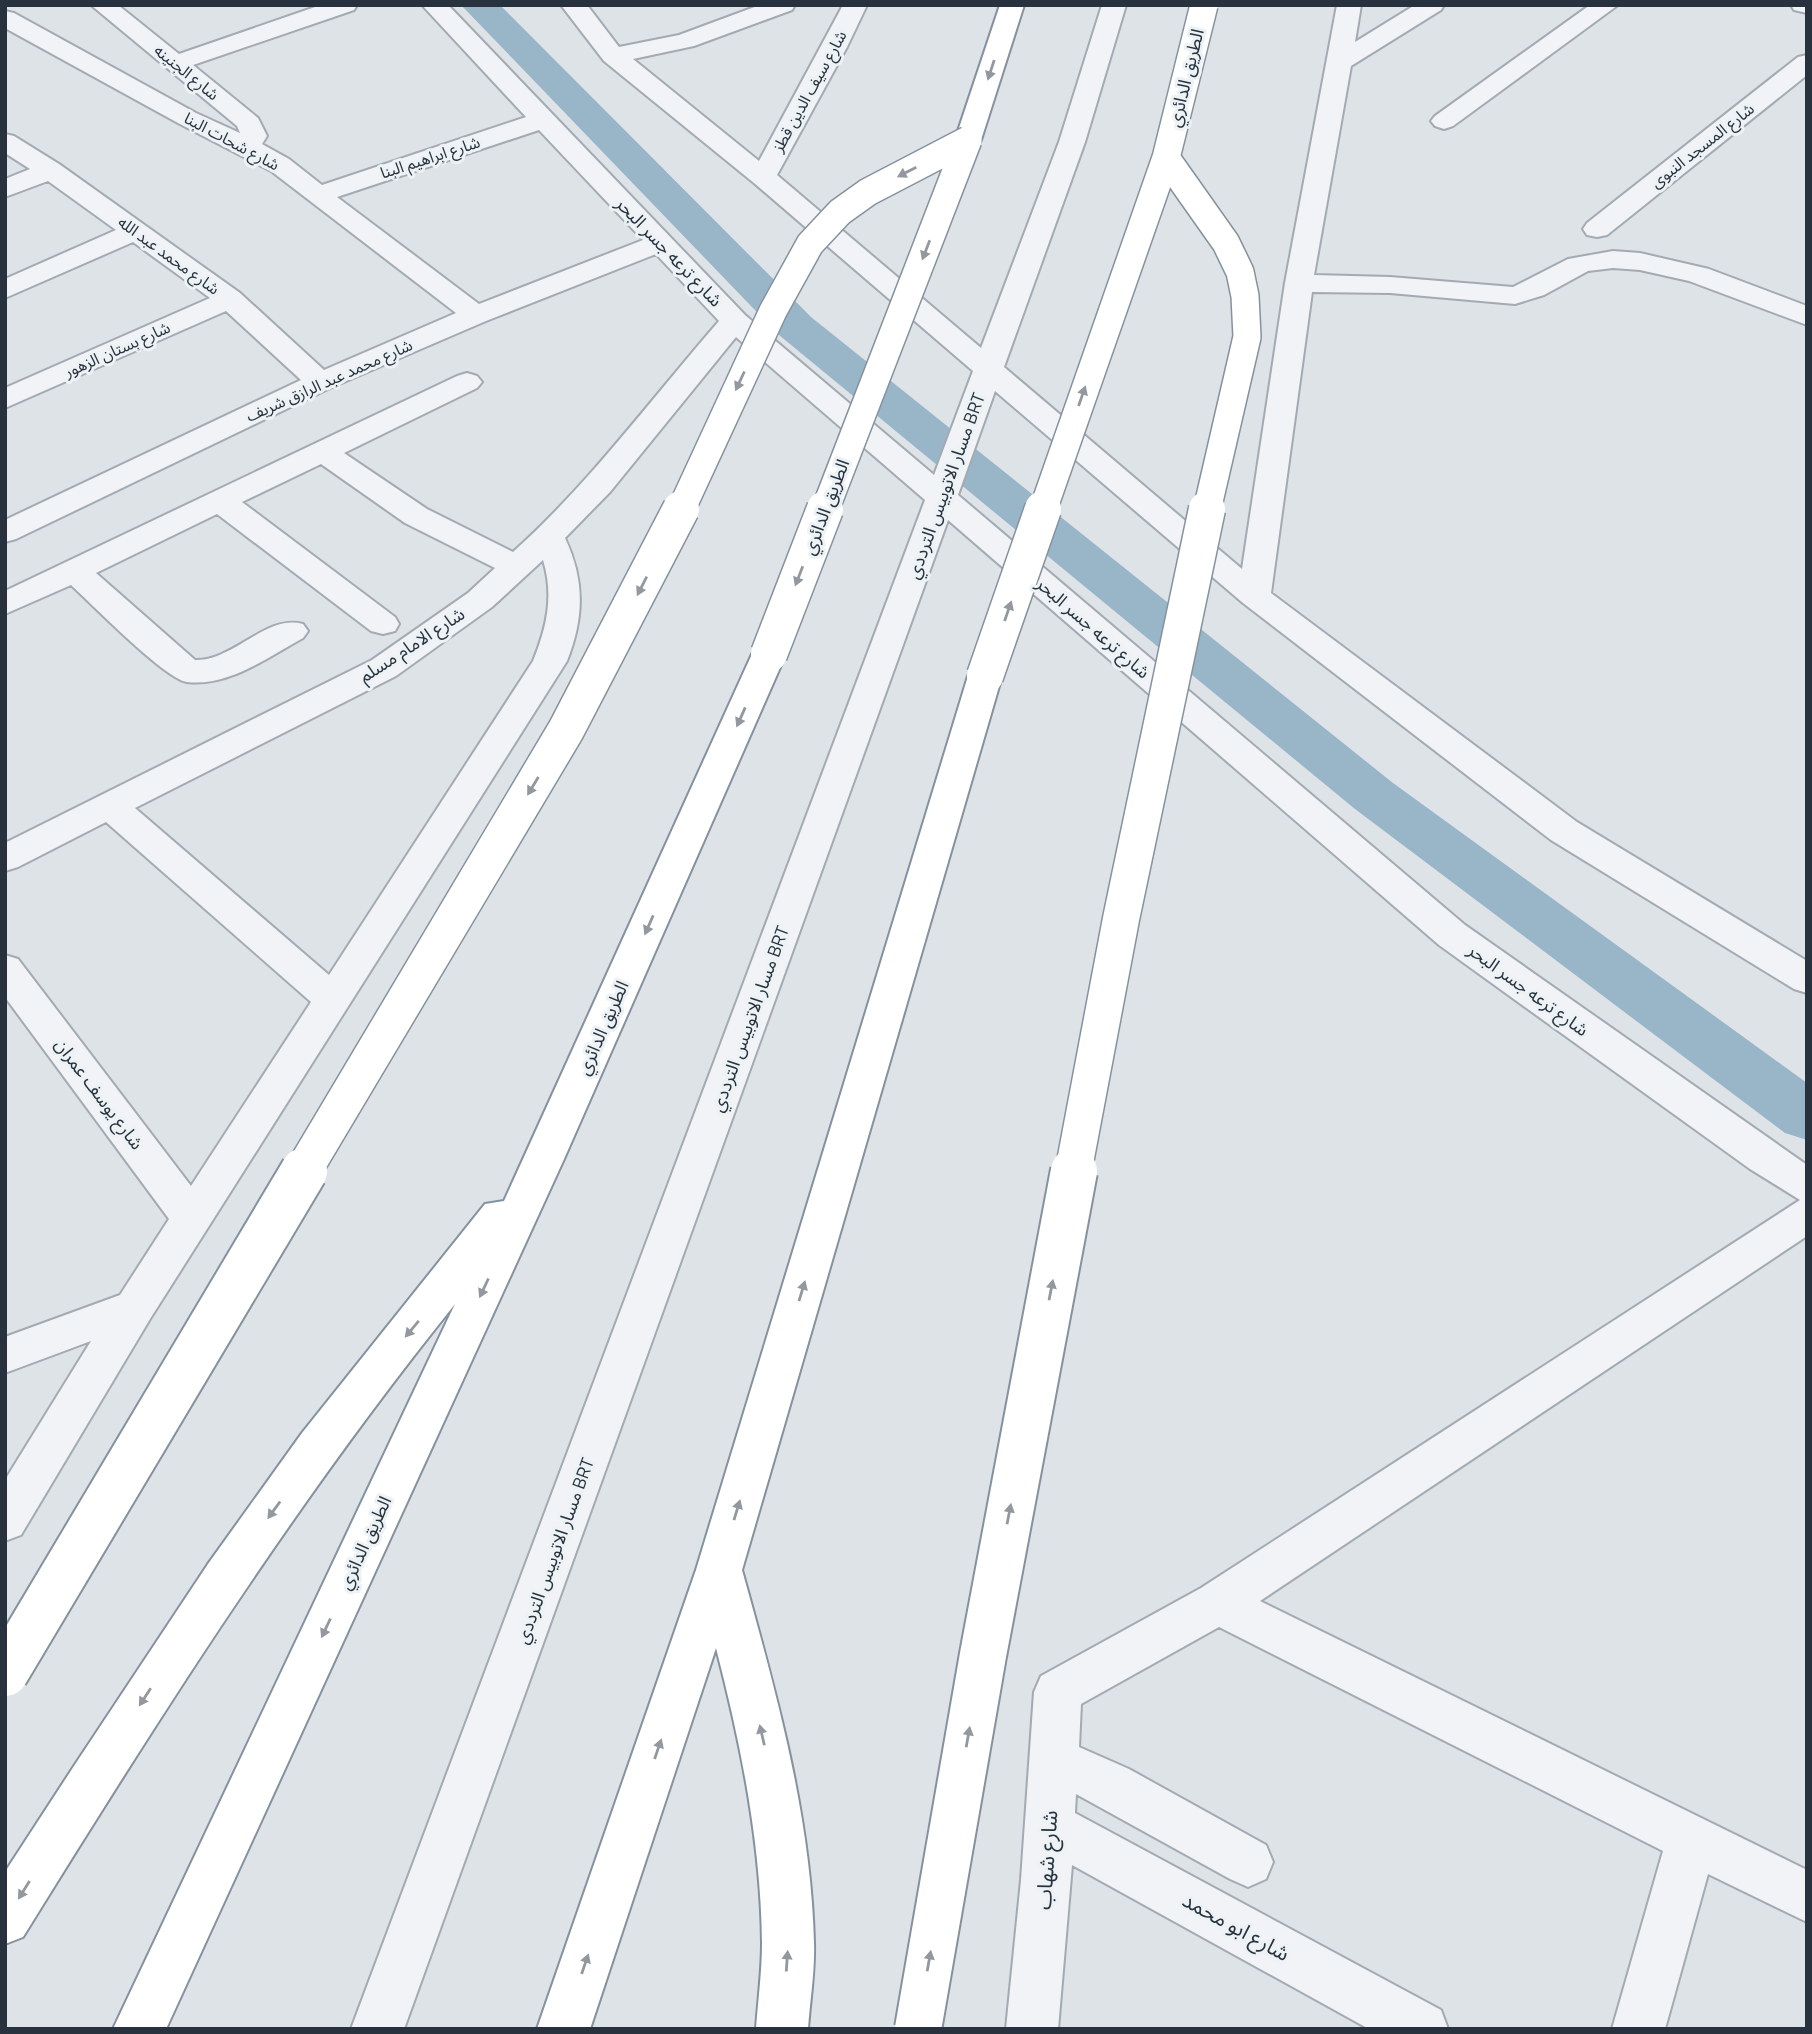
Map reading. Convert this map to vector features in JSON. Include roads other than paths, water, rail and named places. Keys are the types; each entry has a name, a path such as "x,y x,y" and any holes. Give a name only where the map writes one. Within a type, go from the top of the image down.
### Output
{"highway":[{"name":"الطريق الدائري","path":"139,2029 544,1159 769,654 968,140 1012,5"},
{"name":"الطريق الدائري","path":"563,2029 719,1570 985,676 1166,158 1204,5"},
{"path":"5,1672 566,730 671,531 773,311 810,244 840,212 868,192 968,140"},
{"path":"918,2029 985,1641 1121,919 1189,587 1247,337 1247,301 1240,271 1224,242 1166,158"},
{"path":"5,1919 144,1698 250,1543 367,1382 447,1286 544,1159"},
{"path":"719,1570 749,1680 773,1797 788,1944 782,2029"}],"street":[{"name":"شارع الجنينه","path":"103,5 249,123 254,136 247,146"},
{"path":"176,63 345,5"},
{"name":"شارع ترعه جسر البحر","path":"434,5 735,321 1452,935 1807,1186"},
{"path":"613,56 685,41 783,5"},
{"name":"شارع سيف الدين قطز","path":"763,177 835,47 855,5"},
{"name":"مسار الاتوبيس الترددي BRT","path":"377,2029 1072,142 1114,5"},
{"path":"1254,596 1299,283 1349,5"},
{"path":"1338,63 1432,5"},
{"path":"1444,121 1605,5"},
{"path":"587,10 613,56 763,177 1254,596 1564,831 1807,979"},
{"name":"شارع شحات البنا","path":"5,18 187,118 280,165 476,315"},
{"name":"شارع المسجد النبوى","path":"1597,229 1807,62"},
{"name":"شارع ابراهيم البنا","path":"318,195 543,120"},
{"name":"شارع محمد عبد الله","path":"5,142 50,170 230,299 320,382"},
{"path":"5,189 50,170"},
{"path":"5,290 136,231"},
{"name":"شارع محمد عبد الرازق شريف","path":"5,532 320,382 476,315 660,243"},
{"path":"1299,283 1390,285 1498,296 1529,292 1569,268 1588,262 1632,260 1678,270 1807,316"},
{"name":"شارع بستان الزهور","path":"5,400 230,299"},
{"name":"شارع الامام مسلم","path":"5,858 384,668 480,600 549,537 599,485 679,384 735,321"},
{"path":"5,604 467,382"},
{"path":"324,451 388,501 427,525 517,566"},
{"path":"220,501 383,624"},
{"path":"5,1521 135,1307 550,661 563,628 567,595 565,574 549,537"},
{"path":"75,571 186,671 199,672 222,667 291,631"},
{"path":"110,806 334,1001"},
{"name":"شارع يوسف عمران","path":"5,969 193,1219"},
{"path":"1218,1603 1807,1214"},
{"path":"5,1355 135,1307"},
{"path":"1218,1603 1807,1897"},
{"name":"شارع شهاب","path":"1032,2029 1058,1692 1218,1603"},
{"path":"1054,1760 1112,1786 1248,1862"},
{"name":"شارع ابو محمد","path":"1049,1825 1422,2029"},
{"path":"1638,2029 1692,1839"}],"waterway":[{"path":"479,5 795,326 1374,796 1807,1116"}]}
